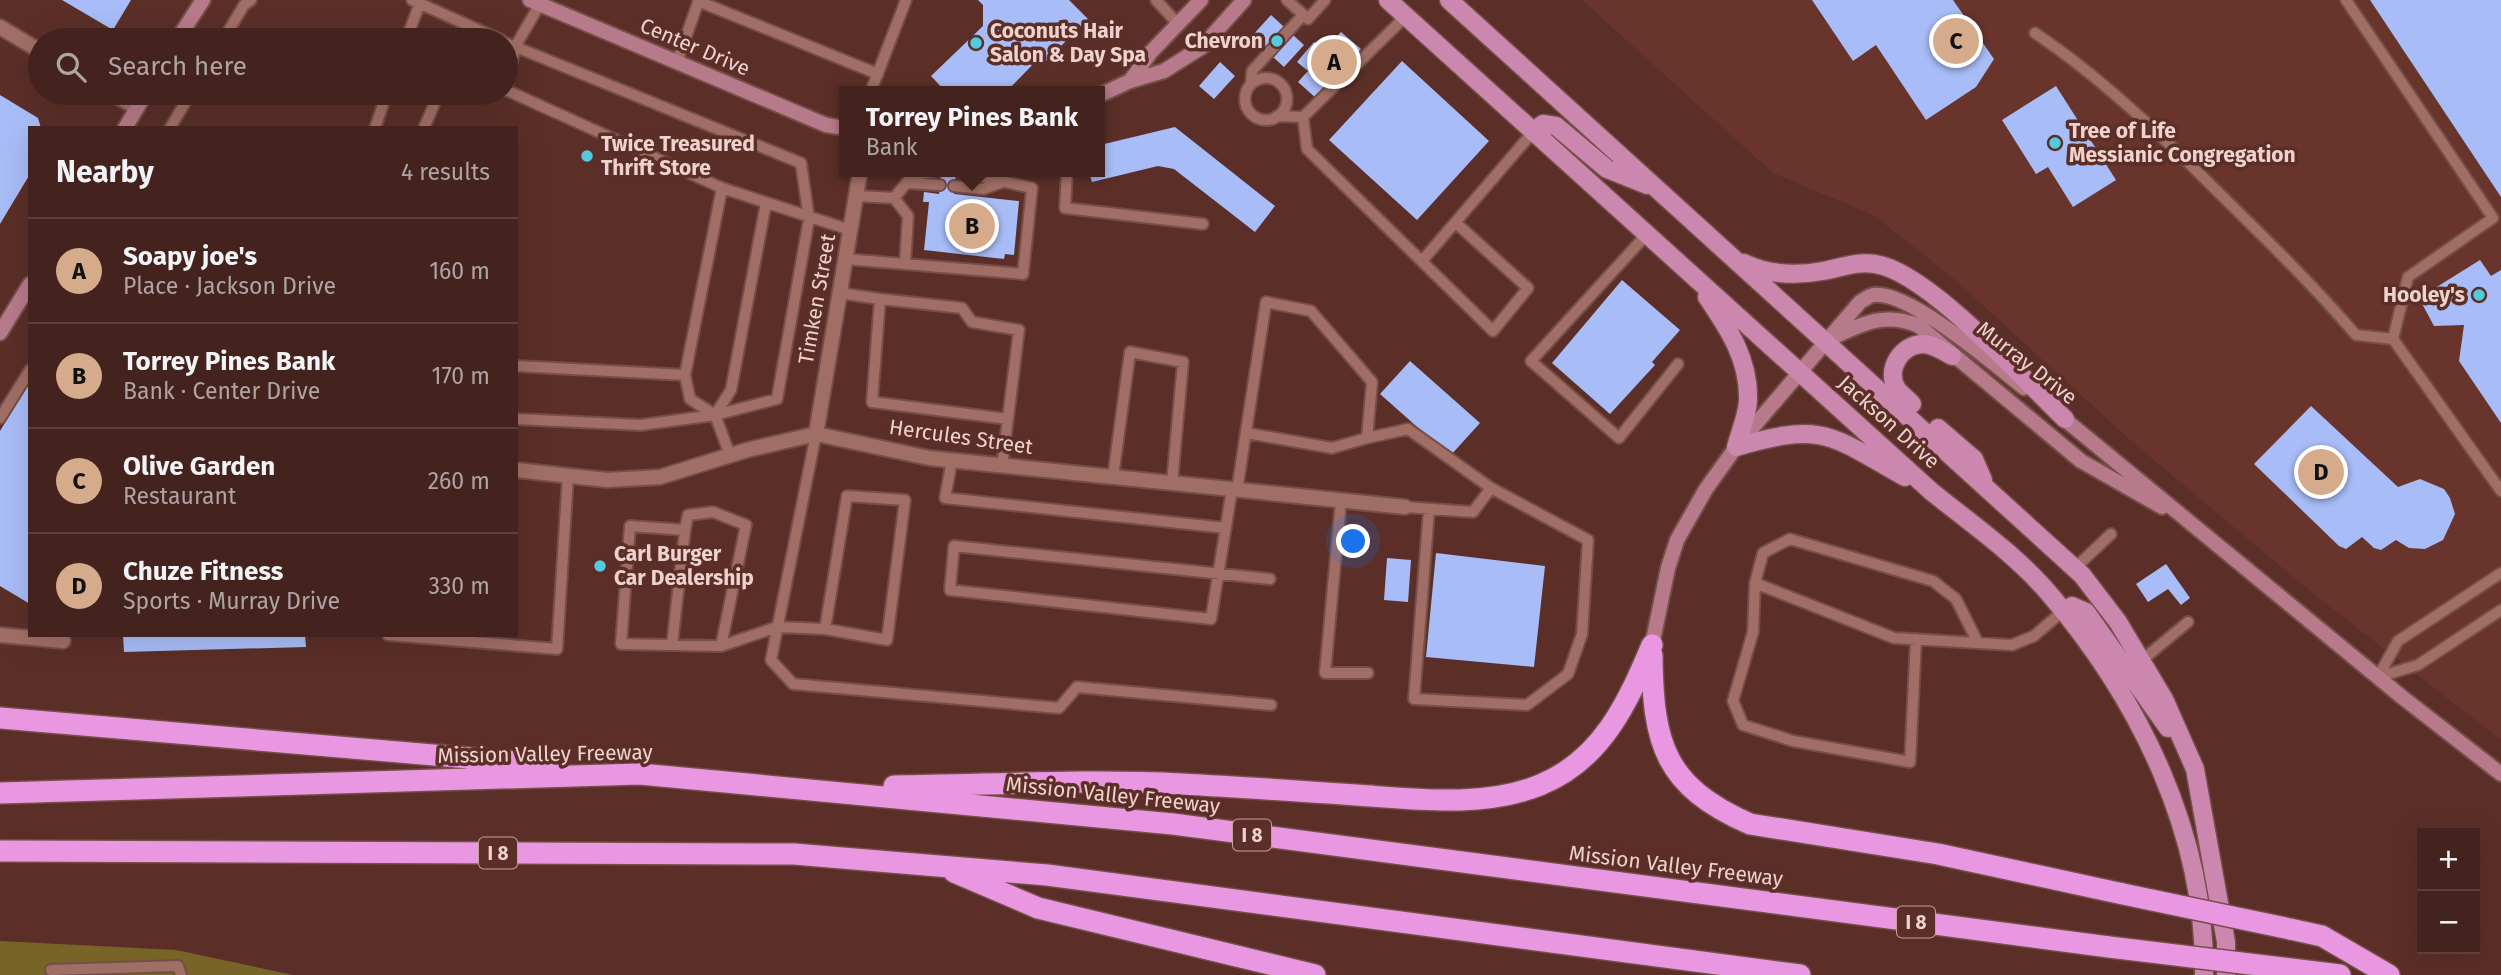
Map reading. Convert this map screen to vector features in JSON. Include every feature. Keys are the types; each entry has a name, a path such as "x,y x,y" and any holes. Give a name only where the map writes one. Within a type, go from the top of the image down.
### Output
{"highway":[{"path":"779,787 1178,783 1410,799 1497,798 1540,786 1577,765 1604,738 1628,702 1652,645"},
{"path":"1652,645 1653,692 1659,735 1672,767 1696,795 1721,811 1750,824 1938,854 2322,936 2389,975"},
{"path":"0,718 326,744 640,774"},
{"name":"Mission Valley Freeway","path":"0,793 640,774 1173,824 2340,975"},
{"name":"I 8","path":"0,851 794,854 933,863 1061,877 1800,975"},
{"path":"0,858 63,851"},
{"path":"933,863 1038,908 1315,975"}],"main road":[{"path":"185,28 203,0"},
{"path":"1130,81 1151,52 1201,0"},
{"path":"1105,93 1130,81 1164,71 1202,47 1244,0"},
{"name":"Jackson Drive","path":"1388,0 1932,492 2004,550 2063,611 2088,644 2160,765 2192,860 2199,893 2204,975"},
{"name":"Jackson Drive","path":"1449,0 2075,568 2118,622 2164,699 2195,769 2226,942 2226,975"},
{"name":"Center Drive","path":"535,2 826,125 839,127"},
{"path":"126,126 139,105"},
{"path":"1533,132 1548,122 1556,125 1607,169 1659,191"},
{"path":"1735,259 1759,270 1779,274 1825,271 1858,262 1893,269 1955,314 2065,419"},
{"path":"1686,269 1730,330 1742,358 1749,401 1736,447"},
{"path":"0,333 27,293"},
{"name":"Murray Drive","path":"1652,645 1659,600 1677,540 1706,489 1736,447 1826,341 1860,302 1875,295 1899,299 1951,331 2065,419 2378,677 2501,774"},
{"name":"Murray Drive","path":"1826,341 1871,319 1898,319 1919,326 1937,338 1952,356 2081,461 2196,527"},
{"path":"1952,356 1928,345 1909,348 1897,359 1892,378 1897,389 1974,459 1988,489"},
{"path":"1736,447 1788,433 1824,434 1932,492"},
{"path":"2063,611 2072,606 2079,607 2091,618 2195,769"}],"street":[{"path":"0,27 28,44"},
{"path":"132,105 137,108"},
{"name":"Timken Street","path":"816,434 859,177"},
{"name":"Hercules Street","path":"518,470 607,480 660,477 730,455 816,434 952,460 1405,507"},
{"path":"0,634 28,636"}],"lane":[{"path":"230,28 244,5 251,0"},
{"path":"677,62 699,0 878,74"},
{"path":"873,86 906,0"},
{"path":"1156,0 1179,25"},
{"path":"1287,0 1308,19 1325,0"},
{"path":"2346,0 2497,218 2408,278 2393,339"},
{"path":"409,28 416,1 474,28"},
{"path":"518,31 535,2"},
{"path":"1303,15 1252,71 1251,84 1247,91 1248,108 1261,119 1303,117 1406,16"},
{"path":"2035,33 2068,55 2188,162 2326,300 2356,335 2393,339 2501,491"},
{"path":"518,48 801,163 809,219 777,399 715,415 641,425 518,419"},
{"path":"1251,84 1266,78 1281,84 1286,90 1287,105 1277,117"},
{"path":"518,95 722,188 809,219 850,230"},
{"path":"171,126 184,105"},
{"path":"376,126 383,105"},
{"path":"425,126 434,105"},
{"path":"1303,117 1307,149 1493,331 1528,288 1456,223"},
{"path":"1422,261 1533,132"},
{"path":"894,198 911,177"},
{"path":"845,259 1023,274 1032,188 982,177"},
{"path":"1067,177 1065,208 1203,224"},
{"path":"954,186 984,189 1003,182"},
{"path":"906,183 940,186"},
{"path":"722,188 685,375 690,399 715,415 730,455"},
{"path":"856,196 894,198 908,216 905,264"},
{"path":"715,415 731,390 766,202"},
{"path":"1647,234 1531,361 1619,438 1678,364"},
{"path":"839,293 962,308 972,322 1019,330 1002,466"},
{"path":"880,299 872,402 1008,419"},
{"path":"1270,579 1219,574 954,546 950,590 1211,619 1219,574 1226,528 1246,433 1266,302 1311,311 1372,382 1367,438"},
{"path":"1113,477 1130,352 1183,362 1172,483"},
{"path":"518,366 685,375"},
{"path":"1,415 28,373"},
{"path":"1246,433 1332,448 1408,429 1491,488 1588,540 1582,634 1568,674 1527,705 1414,699 1429,509"},
{"path":"816,434 771,660 793,684 1059,708 1077,687 1271,705"},
{"path":"952,460 945,498 1226,528"},
{"path":"412,637 557,649 568,476"},
{"path":"1405,507 1473,512 1491,488"},
{"path":"685,530 630,526 621,644 721,646 777,627 825,629 887,640 905,500 847,496 825,629"},
{"path":"1341,500 1325,673 1368,673"},
{"path":"672,645 688,515 713,512 747,525 721,646"},
{"path":"2075,568 2111,534"},
{"path":"1916,639 1910,762 1793,741 1743,724 1733,701 1754,632 1755,583 1763,552 1790,539 1933,581 1956,599 1978,643"},
{"path":"2378,677 2398,640 2501,573"},
{"path":"1755,583 1894,638 2012,646 2034,636 2063,611"},
{"path":"2378,677 2418,665 2501,610"},
{"path":"2141,661 2188,621"},
{"path":"51,970 116,973 178,966 181,975"}],"shaded area":[{"path":"1582,0 2501,0 2501,740 2310,591 2137,446 1954,279 1875,216 1773,173"},
{"path":"0,941 176,950 293,975 0,975"}],"building":[{"path":"62,0 131,0 114,28 110,28"},
{"path":"978,0 1069,0 1088,19 1046,61 1041,56 1012,86 940,86 931,76 983,26 983,5"},
{"path":"1812,0 1953,0 1994,59 1976,87 1926,120 1876,45 1853,61"},
{"path":"2370,0 2501,0 2501,197"},
{"name":"Chevron","path":"1271,15 1304,45 1284,67 1251,37"},
{"path":"1341,32 1361,49 1317,99 1298,82 1308,71 1297,62 1314,42 1324,51"},
{"path":"1402,61 1489,141 1417,220 1329,140"},
{"path":"1220,62 1235,76 1214,99 1199,86"},
{"name":"Tree of Life Messianic Congregation","path":"2056,86 2116,180 2073,207 2048,167 2036,174 2002,120"},
{"path":"0,95 38,118 40,126 28,126 28,177 0,224"},
{"path":"1175,127 1275,206 1255,232 1174,169 1158,166 1092,182 1090,177 1105,177 1105,144"},
{"path":"941,177 956,177 954,194 1019,201 1014,255 1005,254 1004,259 924,250 929,202 923,202 924,192 939,194"},
{"path":"2480,260 2491,276 2501,270 2501,423 2459,361 2464,325 2434,326 2419,298"},
{"path":"1622,280 1680,330 1652,362 1655,365 1610,414 1552,363"},
{"path":"1410,361 1480,423 1450,456 1380,394"},
{"path":"28,384 28,603 0,586 0,431"},
{"path":"2311,406 2398,487 2420,479 2444,489 2455,514 2443,540 2425,549 2409,548 2396,540 2381,550 2374,548 2362,537 2346,549 2339,546 2254,464"},
{"path":"1436,553 1545,566 1534,667 1426,657"},
{"path":"1387,558 1411,560 1408,602 1384,600"},
{"path":"2166,564 2190,598 2181,605 2168,589 2148,602 2136,584"},
{"path":"123,637 305,637 306,647 124,652"}],"place":[{"name":"Chevron","path":"1277,41"},
{"name":"Olive Garden","path":"1956,41"},
{"name":"Coconuts Hair Salon & Day Spa","path":"976,43"},
{"name":"Soapy joe's","path":"1334,62"},
{"name":"Tree of Life Messianic Congregation","path":"2055,143"},
{"name":"Twice Treasured Thrift Store","path":"587,156"},
{"name":"Torrey Pines Bank","path":"972,226"},
{"name":"Hooley's","path":"2479,295"},
{"name":"Chuze Fitness","path":"2321,472"},
{"name":"Carl Burger Car Dealership","path":"600,566"}]}
